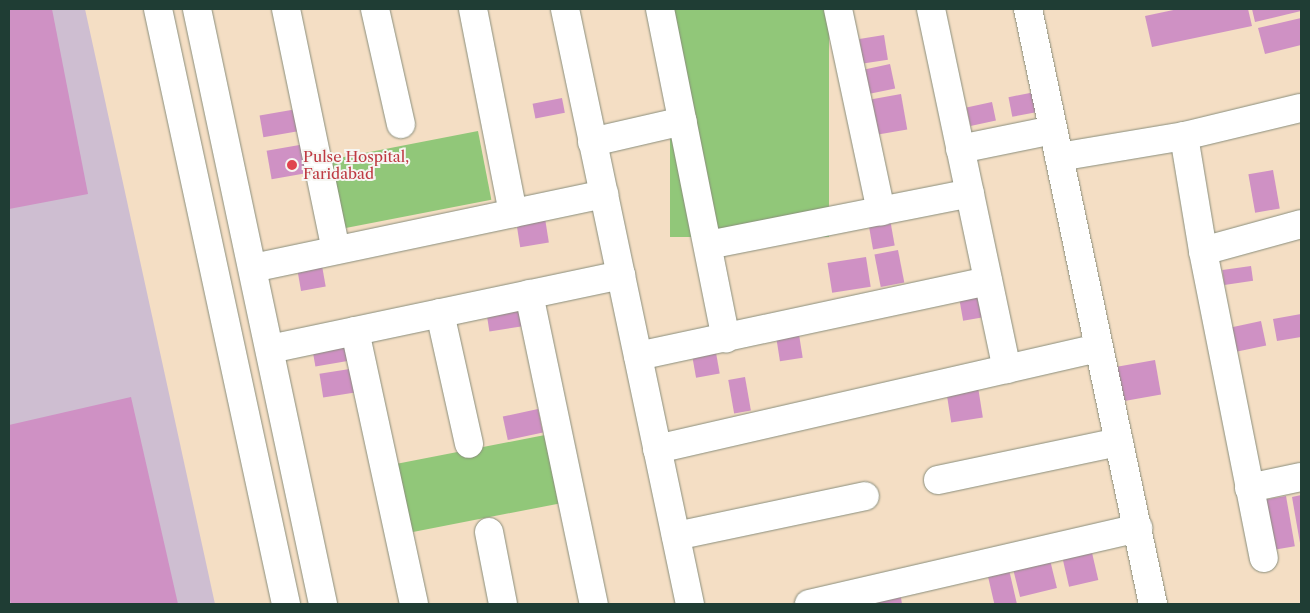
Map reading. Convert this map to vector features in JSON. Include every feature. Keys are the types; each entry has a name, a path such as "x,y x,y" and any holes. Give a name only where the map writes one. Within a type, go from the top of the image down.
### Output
{"street":[{"path":"158,9 286,604"},
{"path":"197,9 323,604"},
{"path":"286,9 336,250"},
{"path":"375,9 401,124"},
{"path":"473,9 513,213"},
{"path":"565,9 690,604"},
{"path":"660,9 726,338"},
{"path":"838,9 881,211"},
{"path":"931,9 1007,369"},
{"path":"1028,9 1153,604"},
{"path":"1059,157 1184,136 1301,108"},
{"path":"592,142 683,121"},
{"path":"960,149 1053,130"},
{"path":"1184,136 1203,251 1264,558"},
{"path":"708,245 970,193"},
{"path":"253,268 604,194"},
{"path":"1203,251 1301,224"},
{"path":"270,349 620,275"},
{"path":"638,356 988,281"},
{"path":"529,294 594,604"},
{"path":"440,313 469,444"},
{"path":"354,331 414,604"},
{"path":"657,449 1099,348"},
{"path":"938,480 1119,442"},
{"path":"1249,488 1301,477"},
{"path":"676,536 865,496"},
{"path":"809,604 1138,528"},
{"path":"489,532 504,604"}],"shaded area":[{"path":"9,9 85,9 215,604 9,604"}],"green space":[{"path":"670,9 829,9 829,237 670,237"},
{"path":"478,131 491,200 343,229 330,160"},
{"path":"545,435 558,504 409,533 396,464"}],"building":[{"path":"9,9 52,9 88,194 9,209"},
{"path":"1178,9 1248,9 1252,26 1152,47 1145,16"},
{"path":"1252,9 1301,9 1301,11 1255,22"},
{"path":"1301,18 1301,45 1265,54 1258,28"},
{"path":"884,35 888,60 863,64 859,39"},
{"path":"890,64 895,88 870,94 865,69"},
{"path":"1035,92 1039,112 1012,117 1008,97"},
{"path":"901,94 907,129 877,135 870,99"},
{"path":"562,98 565,113 535,118 533,104"},
{"path":"992,102 996,121 971,126 967,107"},
{"path":"297,109 301,131 263,137 260,116"},
{"path":"305,144 310,173 272,179 267,151"},
{"path":"1273,170 1280,208 1255,213 1248,174"},
{"path":"544,212 549,243 520,247 515,217"},
{"path":"890,219 895,246 873,249 868,223"},
{"path":"898,250 904,282 881,287 874,255"},
{"path":"866,257 871,287 832,293 827,263"},
{"path":"321,260 326,287 301,291 296,264"},
{"path":"1251,266 1253,281 1224,285 1222,270"},
{"path":"977,290 982,318 963,321 958,293"},
{"path":"523,307 526,326 489,332 486,313"},
{"path":"1301,314 1301,337 1277,341 1273,319"},
{"path":"1261,321 1266,345 1229,353 1224,329"},
{"path":"798,328 803,358 780,361 775,332"},
{"path":"351,338 355,360 315,367 312,345"},
{"path":"715,347 720,374 696,378 691,351"},
{"path":"1155,360 1161,394 1122,401 1116,367"},
{"path":"356,368 360,392 323,397 319,374"},
{"path":"745,377 751,410 734,413 728,380"},
{"path":"978,387 983,418 951,423 946,392"},
{"path":"131,397 178,604 11,604 9,596 9,425"},
{"path":"538,409 543,432 508,440 503,416"},
{"path":"1301,495 1301,542 1300,543 1292,497"},
{"path":"1286,496 1295,546 1274,550 1265,500"},
{"path":"1090,544 1098,580 1069,587 1061,551"},
{"path":"1048,552 1057,588 1020,597 1011,561"},
{"path":"1007,561 1017,604 994,604 986,566"},
{"path":"899,585 902,604 877,604 874,590"}],"place":[{"name":"Pulse Hospital, Faridabad","path":"292,165"}]}
